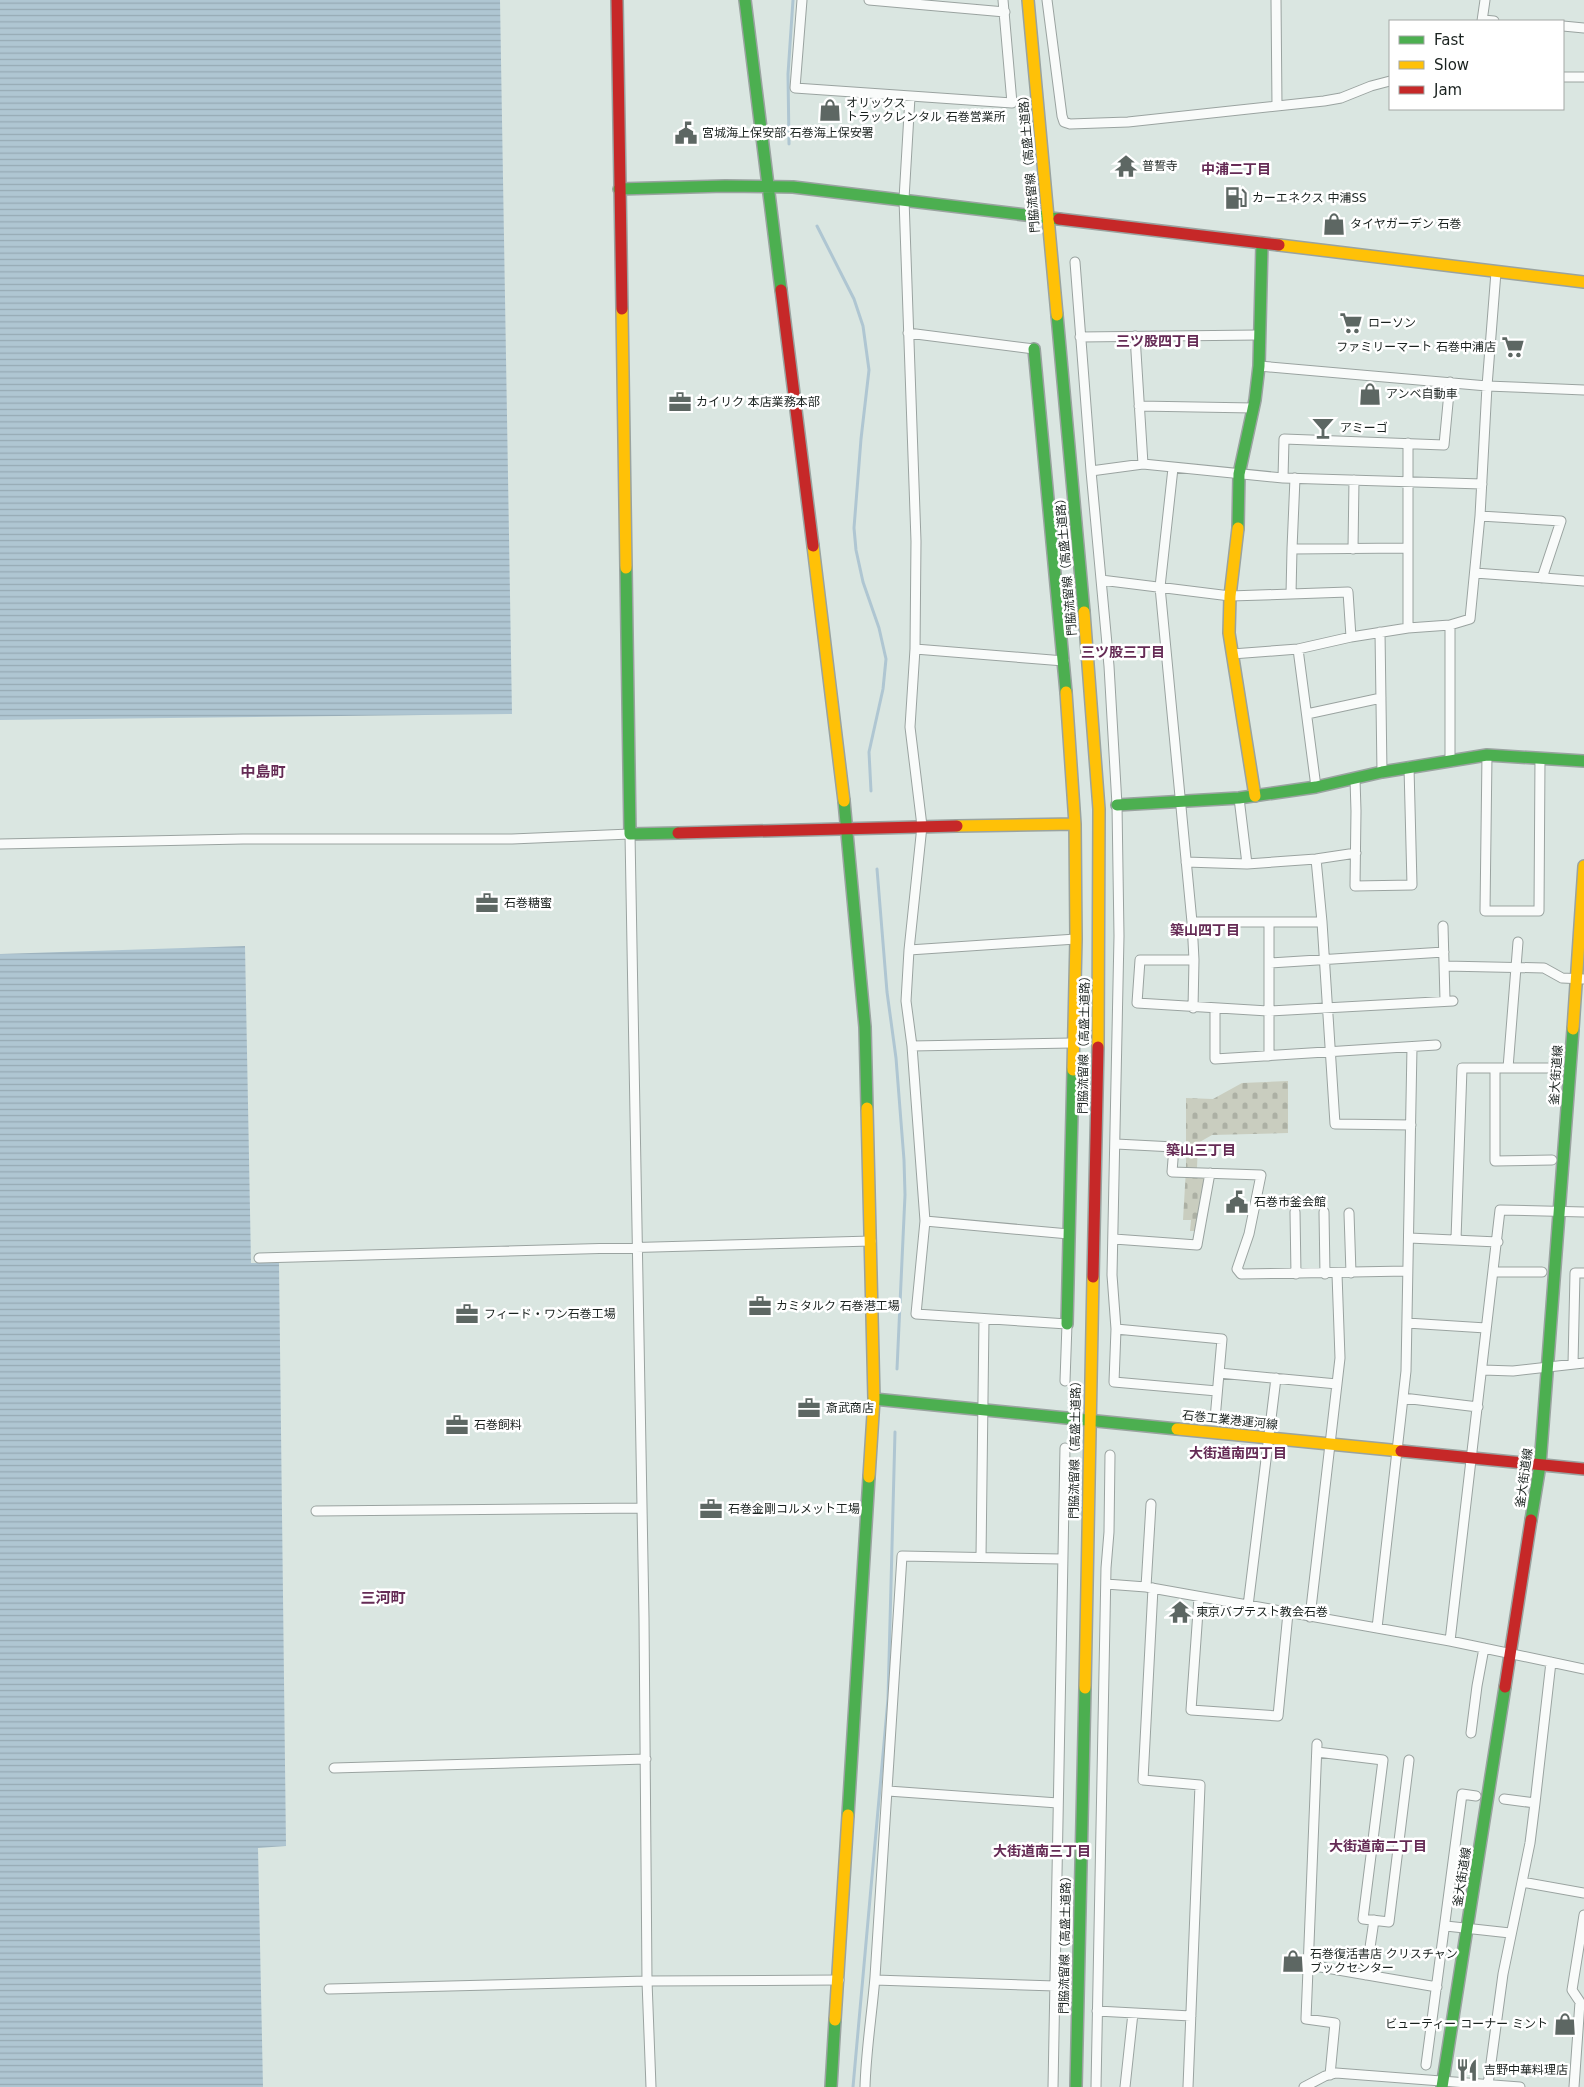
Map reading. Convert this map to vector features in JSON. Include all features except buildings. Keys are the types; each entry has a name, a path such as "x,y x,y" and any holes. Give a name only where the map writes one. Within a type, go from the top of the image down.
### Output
{"street":[{"path":"616,0 646,1758 647,1981 651,2087"},
{"path":"745,0 848,830 865,1027 874,1399 831,2087"},
{"path":"802,0 796,88 1012,103 1004,0"},
{"path":"869,0 1004,12"},
{"name":"門脇流留線（高盛土道路）","path":"1028,0 1088,658 1099,809 1099,1008 1076,2087"},
{"path":"1047,0 1062,116 1064,122 1070,124 1128,122 1341,98 1389,81"},
{"path":"1276,0 1277,106"},
{"path":"1482,20 1485,0"},
{"path":"1564,26 1584,28"},
{"path":"1564,77 1584,77"},
{"path":"910,96 904,200 916,541 915,649 910,727 922,826 909,950 906,1001 912,1046 925,1221 916,1314 1067,1324"},
{"path":"619,189 794,188 1584,282"},
{"path":"1255,796 1229,633 1230,596 1238,526 1239,474 1253,408 1259,366 1258,335 1262,243"},
{"path":"1075,262 1091,471 1109,666 1117,805 1119,936 1112,1275 1116,1329 1114,1382 1217,1391"},
{"path":"1232,654 1298,649 1351,637 1408,628 1450,625 1470,619 1480,516 1487,386 1496,272"},
{"path":"908,333 1034,349 1064,660 1075,824 1076,939 1065,1381"},
{"path":"1080,337 1258,335"},
{"path":"1135,336 1143,464"},
{"path":"1259,366 1487,386 1584,390"},
{"path":"1283,478 1284,439 1444,445 1450,382"},
{"path":"1139,406 1253,408"},
{"path":"1408,443 1408,628"},
{"path":"1091,471 1143,464 1283,478 1482,484"},
{"path":"1173,468 1160,587 1192,922 1194,960 1193,1008"},
{"path":"1291,594 1295,478"},
{"path":"1353,549 1354,480"},
{"path":"1480,516 1561,521 1542,578"},
{"path":"1292,549 1407,548"},
{"path":"1475,573 1584,581"},
{"path":"1101,580 1230,596 1348,592 1351,637"},
{"path":"1450,625 1450,760"},
{"path":"1380,632 1382,772"},
{"path":"915,649 1064,660"},
{"path":"1298,649 1316,787"},
{"path":"1307,714 1381,698"},
{"path":"1117,805 1255,796 1316,787 1409,767 1487,755 1584,761"},
{"path":"1487,755 1486,911 1539,911 1540,758"},
{"path":"1355,779 1355,886 1412,885 1409,767"},
{"path":"1240,798 1247,864"},
{"path":"0,844 243,839 512,839 630,834 848,830 922,826 1075,824"},
{"path":"1186,862 1247,864 1316,859 1356,853"},
{"path":"1316,859 1335,1124 1411,1125"},
{"name":"釜大街道線","path":"1443,2084 1512,1654 1540,1465 1580,979 1584,866"},
{"path":"1192,922 1322,922"},
{"path":"1269,923 1269,1056"},
{"path":"1194,960 1140,960 1137,1003 1193,1008 1268,1011 1449,1000 1443,926"},
{"path":"909,950 1076,939"},
{"path":"1508,1068 1518,942"},
{"path":"1270,963 1444,952"},
{"path":"1445,966 1544,968 1562,978 1580,979"},
{"path":"1214,1008 1215,1059 1436,1045"},
{"path":"912,1046 1072,1043"},
{"path":"1377,1628 1406,1371 1412,1047"},
{"path":"1456,1239 1462,1068 1556,1068"},
{"path":"1495,1068 1495,1161 1552,1160"},
{"path":"1116,1144 1174,1147 1172,1172 1261,1175 1249,1234 1237,1269 1241,1274 1337,1274 1407,1271"},
{"path":"1114,1239 1197,1245 1210,1173"},
{"path":"1450,1641 1483,1370 1486,1328 1498,1242 1500,1210 1584,1212"},
{"path":"1295,1212 1296,1274"},
{"path":"1324,1212 1325,1274"},
{"path":"1349,1213 1351,1273"},
{"path":"925,1221 1069,1234"},
{"path":"1408,1238 1498,1242"},
{"path":"259,1258 871,1241"},
{"path":"1494,1272 1542,1272"},
{"path":"1574,1364 1575,1273 1584,1273"},
{"path":"1310,1617 1340,1358 1337,1274"},
{"path":"981,1557 984,1319"},
{"path":"1407,1323 1486,1328"},
{"path":"1116,1329 1222,1339 1215,1420"},
{"path":"1483,1370 1513,1371 1584,1363"},
{"path":"1219,1373 1337,1384"},
{"path":"1248,1606 1276,1378"},
{"path":"1403,1398 1478,1407"},
{"name":"石巻工業港運河線","path":"874,1399 1584,1469"},
{"path":"1054,2087 1064,1448"},
{"path":"1096,2087 1096,2011 1106,1584 1110,1532 1110,1455"},
{"path":"1151,1504 1142,1780 1200,1785 1188,2087"},
{"path":"316,1511 642,1508"},
{"path":"865,2087 888,1791 902,1556 1062,1559"},
{"path":"1106,1584 1149,1588 1199,1596 1450,1641 1584,1669"},
{"path":"1199,1596 1191,1710 1278,1716 1288,1613"},
{"path":"1470,1733 1476,1686 1484,1648"},
{"path":"1488,2084 1510,1933 1530,1842 1551,1662"},
{"path":"1330,2075 1335,2023 1306,2019 1317,1748 1383,1760 1363,1919 1389,1922 1410,1760"},
{"path":"334,1768 646,1758"},
{"path":"888,1791 1058,1803"},
{"path":"1426,2065 1446,1926 1462,1794 1476,1796"},
{"path":"1504,1800 1535,1803"},
{"path":"1522,1882 1584,1893"},
{"path":"1574,2087 1580,2002 1572,1990 1584,1915"},
{"path":"1366,1975 1374,1920"},
{"path":"1446,1926 1510,1933"},
{"path":"1309,1965 1437,1987"},
{"path":"329,1989 647,1981 839,1980"},
{"path":"874,1980 1055,1986"},
{"path":"1096,2011 1191,2016"},
{"path":"1125,2087 1133,2013"},
{"path":"1304,2087 1336,2073 1397,2082 1488,2084 1520,2087"}],"green space":[{"path":"1288,1081 1288,1133 1212,1135 1198,1143 1197,1168 1207,1169 1196,1231 1190,1231 1191,1220 1183,1220 1186,1169 1186,1098 1213,1099 1242,1083"}],"water":[{"path":"0,0 500,0 512,714 0,720"},
{"path":"245,946 251,1263 279,1263 286,1846 258,1848 263,2087 0,2087 0,954"}],"waterway":[{"path":"789,144 788,74 793,0"},
{"path":"817,226 854,299 863,326 869,370 854,528 856,550 863,582 879,628 886,659 883,689 869,752 871,791"},
{"path":"877,869 904,1160 905,1195 897,1369"},
{"path":"853,2087 888,1699 895,1432"}],"traffic: fast":[{"path":"745,0 781,290"},
{"path":"619,189 725,186 793,187 1059,219"},
{"path":"1238,528 1239,474 1255,400 1259,366 1262,243"},
{"path":"1057,315 1084,612"},
{"path":"1034,349 1066,692"},
{"path":"626,568 630,834 678,833"},
{"path":"1117,805 1239,798 1316,787 1382,772 1487,755 1584,761"},
{"path":"844,801 865,1027 867,1108"},
{"path":"1531,1520 1540,1465 1573,1029"},
{"path":"1067,1324 1073,1070"},
{"path":"874,1399 1177,1429"},
{"path":"848,1815 869,1477"},
{"path":"1442,2087 1505,1687"},
{"path":"1076,2087 1085,1688"},
{"path":"831,2087 835,2020"}],"traffic: slow":[{"path":"1028,0 1057,315"},
{"path":"1279,245 1584,282"},
{"path":"622,309 626,568"},
{"path":"1238,528 1230,596 1229,633 1255,796"},
{"path":"813,546 844,801"},
{"path":"1084,612 1099,809 1098,1047"},
{"path":"1066,692 1075,824 1076,939 1073,1070"},
{"path":"957,826 1075,824"},
{"path":"1573,1029 1584,866"},
{"path":"867,1108 874,1399 869,1477"},
{"path":"1085,1688 1093,1277"},
{"path":"1177,1429 1401,1451"},
{"path":"835,2020 848,1815"}],"traffic: jam":[{"path":"617,0 622,309"},
{"path":"1059,219 1279,245"},
{"path":"781,290 813,546"},
{"path":"678,833 957,826"},
{"path":"1093,1277 1098,1047"},
{"path":"1401,1451 1584,1469"},
{"path":"1505,1687 1531,1520"}],"place":[{"name":"オリックス トラックレンタル 石巻営業所","path":"830,110"},
{"name":"宮城海上保安部 石巻海上保安署","path":"686,133"},
{"name":"普誓寺","path":"1126,166"},
{"name":"カーエネクス 中浦SS","path":"1236,198"},
{"name":"タイヤガーデン 石巻","path":"1334,224"},
{"name":"ローソン","path":"1351,323"},
{"name":"ファミリーマート 石巻中浦店","path":"1513,347"},
{"name":"アンベ自動車","path":"1370,394"},
{"name":"カイリク 本店業務本部","path":"680,402"},
{"name":"アミーゴ","path":"1323,428"},
{"name":"石巻糖蜜","path":"487,903"},
{"name":"石巻市釜会館","path":"1237,1202"},
{"name":"カミタルク 石巻港工場","path":"760,1306"},
{"name":"フィード・ワン石巻工場","path":"467,1314"},
{"name":"斎武商店","path":"809,1408"},
{"name":"石巻飼料","path":"457,1425"},
{"name":"石巻金剛コルメット工場","path":"711,1509"},
{"name":"東京バプテスト教会石巻","path":"1180,1612"},
{"name":"石巻復活書店 クリスチャン ブックセンター","path":"1293,1961"},
{"name":"ビューティー コーナー ミント","path":"1565,2024"},
{"name":"吉野中華料理店","path":"1467,2070"}],"district":[{"name":"中浦二丁目","path":"1236,169"},
{"name":"三ツ股四丁目","path":"1158,341"},
{"name":"三ツ股三丁目","path":"1123,652"},
{"name":"中島町","path":"263,772"},
{"name":"築山四丁目","path":"1205,930"},
{"name":"築山三丁目","path":"1201,1150"},
{"name":"大街道南四丁目","path":"1238,1453"},
{"name":"三河町","path":"383,1598"},
{"name":"大街道南二丁目","path":"1378,1846"},
{"name":"大街道南三丁目","path":"1042,1851"}]}
